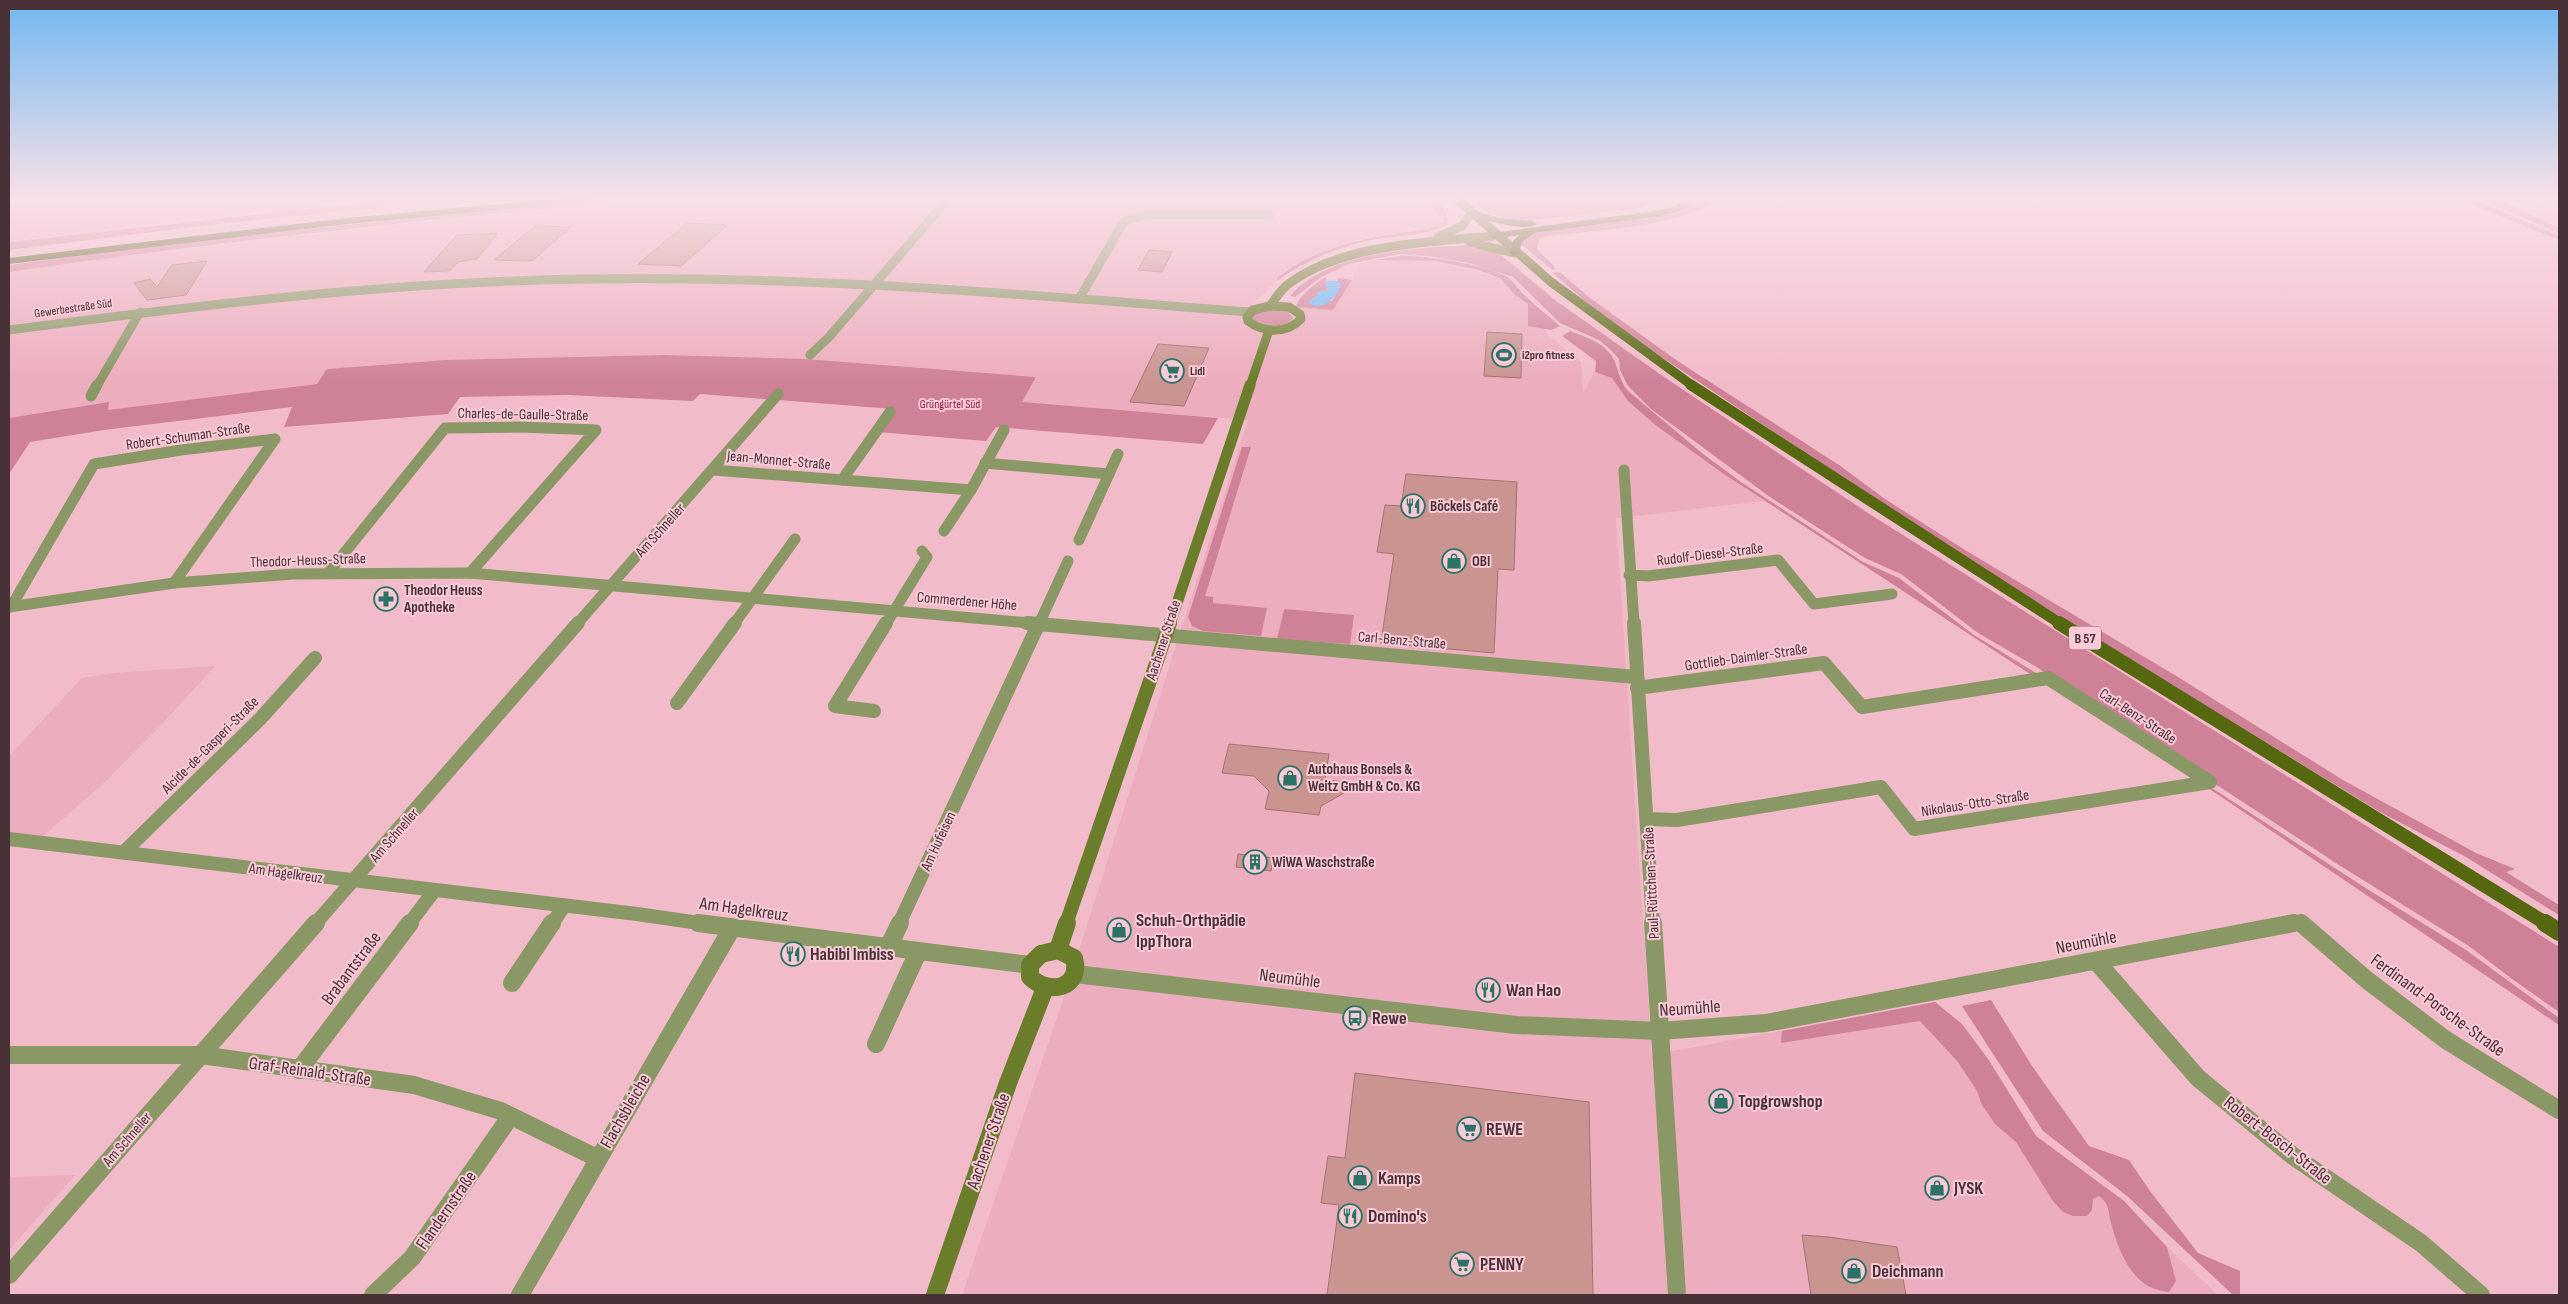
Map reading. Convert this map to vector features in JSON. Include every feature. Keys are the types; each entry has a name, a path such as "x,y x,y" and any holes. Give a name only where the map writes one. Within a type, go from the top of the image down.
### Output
{"highway":[{"path":"9,261 27,259"}],"main road":[{"path":"1270,306 1283,288 1302,276 1339,259"},
{"name":"B 57","path":"1521,259 1571,299 1649,356 1817,468 1964,563 2559,932"},
{"path":"1284,306 1285,299 1302,276"},
{"path":"1270,306 1284,306 1300,314 1299,322 1287,328 1269,330 1250,324 1247,319 1250,312 1270,306"},
{"name":"Aachener Straße","path":"1058,950 1269,330"},
{"path":"1058,950 1074,958 1077,969 1075,974 1066,984 1052,988 1038,986 1030,977 1030,965 1041,954 1058,950"},
{"name":"Aachener Straße","path":"936,1295 1008,1083 1045,988"}],"street":[{"path":"810,354 829,337 897,259"},
{"path":"1079,299 1103,259"},
{"name":"Gewerbestraße Süd","path":"9,330 140,312 304,294 538,280 793,280 1250,312"},
{"path":"91,396 140,312"},
{"name":"Am Schneller","path":"9,1275 778,394"},
{"name":"Jean-Monnet-Straße","path":"842,480 890,412"},
{"name":"Charles-de-Gaulle-Straße","path":"329,572 445,428 596,430 470,573"},
{"path":"944,531 971,490 1004,430"},
{"name":"Robert-Schuman-Straße","path":"10,607 94,464 181,450 276,439 174,583"},
{"path":"1080,540 1118,454"},
{"path":"985,463 1109,474"},
{"name":"Jean-Monnet-Straße","path":"713,470 971,490"},
{"name":"Paul-Rüttchen-Straße","path":"1624,470 1629,575 1647,819 1677,1295"},
{"path":"677,704 795,539"},
{"name":"Commerdener Höhe","path":"874,711 835,706 927,557 922,551"},
{"name":"Rudolf-Diesel-Straße","path":"1629,575 1648,576 1778,560 1814,604 1892,594"},
{"path":"1038,624 1068,561"},
{"name":"Theodor-Heuss-Straße","path":"10,607 174,583 329,572 470,573 610,586"},
{"name":"Commerdener Höhe","path":"610,586 1165,634"},
{"name":"Am Hufeisen","path":"888,948 1038,624"},
{"name":"Carl-Benz-Straße","path":"1165,634 1637,683"},
{"name":"Alcide-de-Gasperi-Straße","path":"124,852 260,718 315,658"},
{"name":"Gottlieb-Daimler-Straße","path":"1637,683 1824,663 1862,707 2048,678"},
{"name":"Carl-Benz-Straße","path":"2048,678 2210,782"},
{"name":"Nikolaus-Otto-Straße","path":"1647,819 1677,820 1881,787 1914,829 2210,782"},
{"name":"Am Hagelkreuz","path":"9,839 1030,965"},
{"name":"Brabantstraße","path":"299,1070 434,891"},
{"path":"512,983 564,906"},
{"name":"Neumühle","path":"1075,974 1516,1025 1660,1031 1766,1023 2300,922"},
{"name":"Ferdinand-Porsche-Straße","path":"2300,922 2367,980 2446,1040 2559,1110"},
{"name":"Flachsbleiche","path":"520,1295 597,1158 732,928"},
{"path":"876,1044 918,952"},
{"name":"Robert-Bosch-Straße","path":"2096,960 2198,1078 2293,1156 2421,1243 2481,1295"},
{"name":"Graf-Reinald-Straße","path":"9,1055 201,1055 414,1085 501,1111 597,1158"},
{"name":"Flandernstraße","path":"373,1295 412,1258 510,1117"}],"shaded area":[{"path":"102,259 1308,259 1288,268 1277,277 1278,280 1254,303 1333,310 1352,280 1358,265 1375,260 1435,261 1500,278 1514,294 1528,304 1528,309 1550,337 1581,362 1583,393 1595,372 1612,378 1628,401 1654,424 1764,501 1616,518 1652,1055 1935,1002 1962,1024 1988,1059 2036,1136 2124,1201 2167,1247 2218,1295 962,1295 1065,994 1248,420 1022,402 1036,377 806,359 664,355 446,360 327,369 317,384 108,410 109,402 9,418 9,272"},
{"path":"215,666 107,780 42,837 9,833 9,756 82,678 113,673"},
{"path":"75,1175 9,1250 9,1177"}],"green space":[{"path":"58,259 100,259 9,272 9,265"},
{"path":"1308,259 1316,259 1278,280 1277,278 1289,269"},
{"path":"1375,259 1349,264 1321,277 1295,297 1290,296 1307,281 1326,270 1349,261"},
{"path":"1438,259 1489,269 1510,279 1522,293 1560,326 1551,330 1528,326 1528,304 1514,294 1500,278 1478,270 1435,261 1375,260"},
{"path":"1445,259 1506,259 1555,300 1664,377 1871,515 2559,947 2559,1012 2469,946 2339,865 2035,666 1978,633 1901,574 1865,558 1770,497 1651,409 1628,386 1620,370 1619,359 1599,340 1560,323 1513,277 1469,263"},
{"path":"1539,259 1547,259 1554,266 1555,269 1553,270"},
{"path":"1552,272 1561,273 1590,298 1679,362 1839,465 1885,499 1965,550 2178,677 2343,780 2476,853 2515,869 2506,872 2559,905 2559,915 2466,857 2380,812 1951,550 1648,348 1586,302"},
{"path":"1326,277 1328,291 1317,292 1317,296 1310,301 1332,301 1341,285 1338,278 1352,280 1333,310 1296,307 1304,294"},
{"path":"1266,309 1287,311 1293,318 1284,325 1279,326 1268,325 1252,319 1254,314"},
{"path":"1570,331 1596,342 1607,350 1615,362 1621,380 1627,390 1703,454 1741,482 1863,562 1899,578 1974,635 2036,673 2030,674 1724,474 1654,424 1628,401 1612,378 1595,372 1596,361 1562,336"},
{"name":"Grüngürtel Süd","path":"664,355 806,359 1036,377 1022,402 1218,418 1203,444 996,427 986,441 878,432 893,409 700,394 693,401 568,395 460,397 448,414 284,427 292,407 104,430 30,442 9,474 9,418 109,402 108,410 317,384 327,369 446,360"},
{"path":"1242,447 1251,447 1205,596 1213,597 1213,603 1267,608 1261,636 1203,631 1192,626 1188,617"},
{"path":"1284,609 1354,615 1350,644 1277,639"},
{"path":"2208,788 2212,788 2364,887 2466,950 2559,1018 2559,1025"},
{"path":"1991,1000 2032,1066 2089,1146 2129,1160 2150,1191 2198,1253 2240,1271 2240,1295 2233,1295 2127,1196 2043,1131 1962,1006"},
{"path":"1935,1002 1962,1024 1988,1059 2036,1136 2124,1201 2167,1247 2176,1281 2169,1292 2150,1287 2142,1282 2130,1268 2124,1259 2111,1223 2107,1205 2103,1199 2099,1196 2093,1199 2092,1210 2087,1216 2073,1216 2063,1212 2053,1201 2016,1142 1995,1124 1958,1062 1920,1021 1781,1043 1782,1031"}],"water":[{"path":"1328,281 1338,281 1341,285 1336,295 1324,305 1319,306 1308,303 1317,296 1317,292 1328,291 1325,283"}],"building":[{"path":"436,259 477,259 458,262 450,271 424,272"},
{"path":"495,259 534,259 532,261 494,260"},
{"path":"644,259 689,259 681,266 638,264"},
{"path":"1144,259 1169,259 1162,272 1138,270"},
{"path":"207,261 186,295 147,300 134,283 150,279 157,287 172,265"},
{"name":"i2pro fitness","path":"1487,332 1522,334 1521,378 1484,376"},
{"name":"Lidl","path":"1158,344 1209,348 1184,406 1130,402"},
{"name":"OBI","path":"1406,474 1517,482 1514,570 1498,569 1494,653 1381,643 1394,554 1377,552 1385,505 1401,506"},
{"name":"Autohaus Bonsels & Weitz GmbH & Co. KG","path":"1229,744 1329,754 1325,780 1346,782 1344,793 1321,806 1319,815 1265,809 1269,791 1254,776 1222,773"},
{"name":"WiWA Waschstraße","path":"1238,854 1274,858 1271,871 1236,867"},
{"path":"1355,1073 1589,1102 1593,1295 1327,1295 1339,1205 1321,1203 1328,1156 1345,1158"},
{"name":"Deichmann","path":"1802,1235 1897,1247 1906,1295 1811,1295"}],"place":[{"name":"i2pro fitness","path":"1504,355"},
{"name":"Lidl","path":"1172,371"},
{"name":"Böckels Café","path":"1413,506"},
{"name":"OBI","path":"1454,561"},
{"name":"Theodor Heuss Apotheke","path":"386,599"},
{"name":"Autohaus Bonsels & Weitz GmbH & Co. KG","path":"1290,778"},
{"name":"WiWA Waschstraße","path":"1255,862"},
{"name":"Schuh-Orthpädie IppThora","path":"1119,930"},
{"name":"Habibi Imbiss","path":"793,954"},
{"name":"Wan Hao","path":"1488,990"},
{"name":"Rewe","path":"1355,1018"},
{"name":"Topgrowshop","path":"1721,1101"},
{"name":"REWE","path":"1469,1129"},
{"name":"Kamps","path":"1360,1178"},
{"name":"JYSK","path":"1937,1188"},
{"name":"Domino's","path":"1350,1216"},
{"name":"PENNY","path":"1462,1264"},
{"name":"Deichmann","path":"1854,1271"}]}
